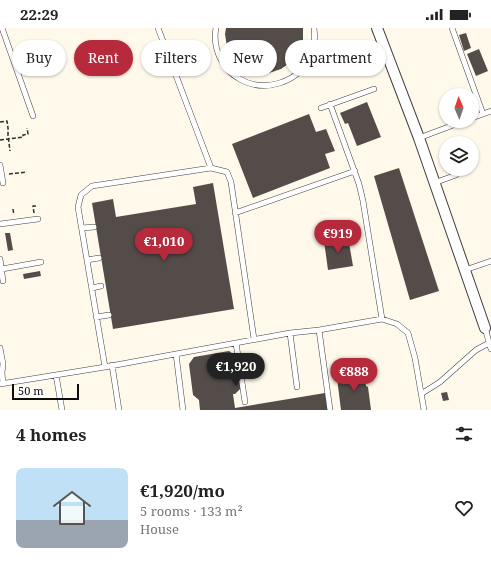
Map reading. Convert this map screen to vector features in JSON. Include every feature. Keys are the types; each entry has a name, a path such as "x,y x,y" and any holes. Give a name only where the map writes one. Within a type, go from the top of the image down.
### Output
{"street":[{"path":"377,28 419,138 485,328"}],"lane":[{"path":"2,28 33,116"},
{"path":"158,28 211,168"},
{"path":"216,28 214,34 217,51 225,67 238,78 254,85 272,86 288,80 302,70 312,55 315,38 314,28"},
{"path":"452,28 483,114"},
{"path":"321,108 374,89"},
{"path":"330,104 359,184 382,319"},
{"path":"479,115 491,111"},
{"path":"419,138 445,128"},
{"path":"0,164 3,182"},
{"path":"105,367 78,207 81,195 92,186 211,168 227,172 235,213 254,340"},
{"path":"235,213 355,171"},
{"path":"434,183 453,176"},
{"path":"0,224 36,219"},
{"path":"82,228 94,227"},
{"path":"87,260 99,258"},
{"path":"0,259 4,281"},
{"path":"465,270 491,261"},
{"path":"2,269 41,262"},
{"path":"92,288 101,286"},
{"path":"96,317 108,315"},
{"path":"0,348 3,364 2,384 105,367 290,333 319,330 382,319 397,324 408,334 415,358 424,410"},
{"path":"485,328 491,349"},
{"path":"319,330 330,410"},
{"path":"290,333 297,387"},
{"path":"236,343 245,402"},
{"path":"421,394 440,382 476,350 489,343"},
{"path":"176,354 183,410"},
{"path":"112,365 119,410"},
{"path":"56,375 62,410"}],"path":[{"path":"0,122 7,121 10,151"},
{"path":"0,140 28,134 27,128"},
{"path":"2,175 27,172"},
{"path":"36,206 33,206 36,219"}],"building":[{"path":"226,28 303,28 303,40 285,40 285,66 277,70 277,40 226,40"},
{"path":"466,33 471,48 464,51 459,35"},
{"path":"479,49 488,71 476,76 467,54"},
{"path":"367,102 381,137 357,146 348,123 345,124 340,113"},
{"path":"309,114 316,132 326,129 335,151 325,154 330,168 253,198 232,144"},
{"path":"399,168 439,291 410,300 374,176"},
{"path":"213,183 234,309 113,329 92,203 113,199 116,217 196,204 193,187"},
{"path":"5,233 10,233 13,250 8,251"},
{"path":"348,237 353,266 328,270 324,241"},
{"path":"40,271 41,276 24,279 23,274"},
{"path":"229,351 236,356 241,388 233,394 235,408 325,393 328,410 200,410 199,400 193,395 189,364 194,357"},
{"path":"365,372 367,378 365,380 366,386 368,387 371,410 341,410 337,378 339,375"},
{"path":"447,392 449,400 443,401 441,393"}]}
